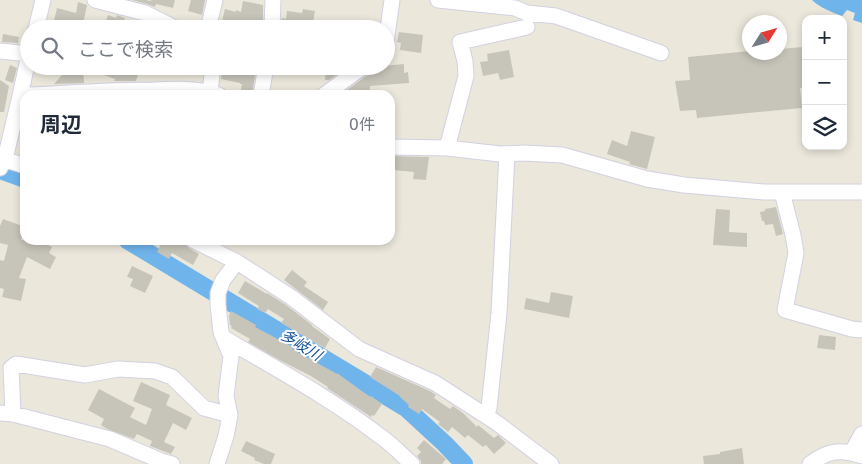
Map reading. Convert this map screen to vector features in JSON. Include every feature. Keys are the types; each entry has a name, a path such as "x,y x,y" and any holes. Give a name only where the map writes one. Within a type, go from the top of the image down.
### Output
{"street":[{"path":"38,20 43,0"},
{"path":"95,0 145,13 159,20"},
{"path":"210,20 215,0"},
{"path":"272,20 273,0"},
{"path":"389,20 392,0"},
{"path":"438,0 515,8 527,13 556,16 661,53"},
{"path":"447,148 466,76 465,61 460,42 527,27"},
{"path":"0,51 20,53"},
{"path":"25,90 27,75"},
{"path":"213,75 214,90"},
{"path":"262,90 264,75"},
{"path":"331,90 352,75"},
{"path":"20,110 2,162 20,165"},
{"path":"395,147 447,148 500,154 562,155 647,179 684,185 764,192 862,192"},
{"path":"486,416 489,408 499,313 507,154"},
{"path":"782,192 796,253 785,310 852,329 862,330"},
{"path":"203,245 237,262 291,297 358,349 435,383 497,423 551,464"},
{"path":"218,464 230,415 226,396 231,356 222,332 218,293 224,280 237,262"},
{"path":"224,338 344,410 381,436 412,464"},
{"path":"172,464 110,439 7,413 11,368 16,364 86,374 118,369 155,371 172,377 204,408 230,415"},
{"path":"810,464 829,452 838,451 857,454 862,434"}],"water":[{"path":"812,0 862,0 862,23 853,20 855,13 847,10 843,15 840,15"}],"building":[{"path":"132,0 175,0 173,8 156,4 155,7"},
{"path":"191,0 205,0 202,15 188,11"},
{"path":"243,1 263,5 263,20 222,20 225,9 241,12"},
{"path":"78,2 87,5 84,20 54,20 57,8 76,13"},
{"path":"303,9 315,11 314,20 282,20 282,18 286,19 287,11 302,13"},
{"path":"108,15 116,18 117,15 125,18 124,20 106,20"},
{"path":"399,32 423,35 421,53 400,50 401,43 397,42"},
{"path":"3,34 19,37 18,43 2,42"},
{"path":"802,47 802,88 800,88 802,108 697,118 696,110 680,111 675,81 690,80 688,57 742,52 742,60 787,60 787,48"},
{"path":"509,50 514,77 500,80 498,73 483,76 480,62 488,61 487,54"},
{"path":"404,64 404,73 408,72 409,83 370,86 370,90 347,90 368,75 395,75 395,65"},
{"path":"10,65 17,68 13,83 5,80"},
{"path":"62,75 84,75 84,83 54,84"},
{"path":"104,75 138,75 136,81 114,81 115,79"},
{"path":"222,75 255,75 253,90 241,90 242,84 221,79"},
{"path":"325,75 336,75 329,80 325,80"},
{"path":"0,80 9,86 4,112 0,112"},
{"path":"631,131 655,137 647,169 629,164 630,162 607,154 612,140 627,146"},
{"path":"395,156 429,157 426,180 413,179 414,172 395,170"},
{"path":"776,207 783,234 776,236 773,224 765,225 760,212"},
{"path":"716,209 730,210 729,232 747,233 747,247 713,245"},
{"path":"3,219 20,225 20,245 48,245 52,247 49,253 56,257 50,269 27,257 19,278 26,279 21,301 2,297 4,289 0,288 0,260 4,261 8,245 0,243 0,226"},
{"path":"160,245 186,245 199,254 193,265 172,253 169,259 157,252"},
{"path":"132,266 153,276 145,293 130,286 133,279 127,277"},
{"path":"292,270 307,282 304,286 328,302 323,310 284,280"},
{"path":"245,281 286,305 330,339 325,348 281,323 284,319 268,309 265,313 257,309 259,306 238,293"},
{"path":"551,292 573,296 569,318 524,309 526,298 549,303"},
{"path":"231,311 256,325 255,327 293,347 292,349 337,373 382,404 374,416 372,415 371,417 311,376 248,342 250,339 231,328 229,316"},
{"path":"819,335 836,337 835,350 817,348"},
{"path":"376,367 430,391 436,395 434,398 450,409 453,406 477,427 478,425 494,438 498,435 506,443 494,454 486,445 483,447 468,435 465,438 452,427 448,432 438,424 440,422 422,409 419,414 408,407 409,405 400,396 370,377"},
{"path":"141,382 170,395 166,405 192,418 186,430 173,423 164,442 175,447 171,454 150,446 152,441 137,434 134,439 107,429 101,425 104,419 88,410 99,389 135,408 130,417 146,425 152,409 133,401"},
{"path":"424,440 446,459 442,464 421,464 417,456 421,452 417,448"},
{"path":"246,441 275,454 271,464 264,464 254,460 255,458 241,451"},
{"path":"742,448 744,464 704,464 703,456"}],"waterway":[{"name":"多岐川","path":"0,170 20,177"},
{"name":"多岐川","path":"135,245 406,408 464,464"}]}
